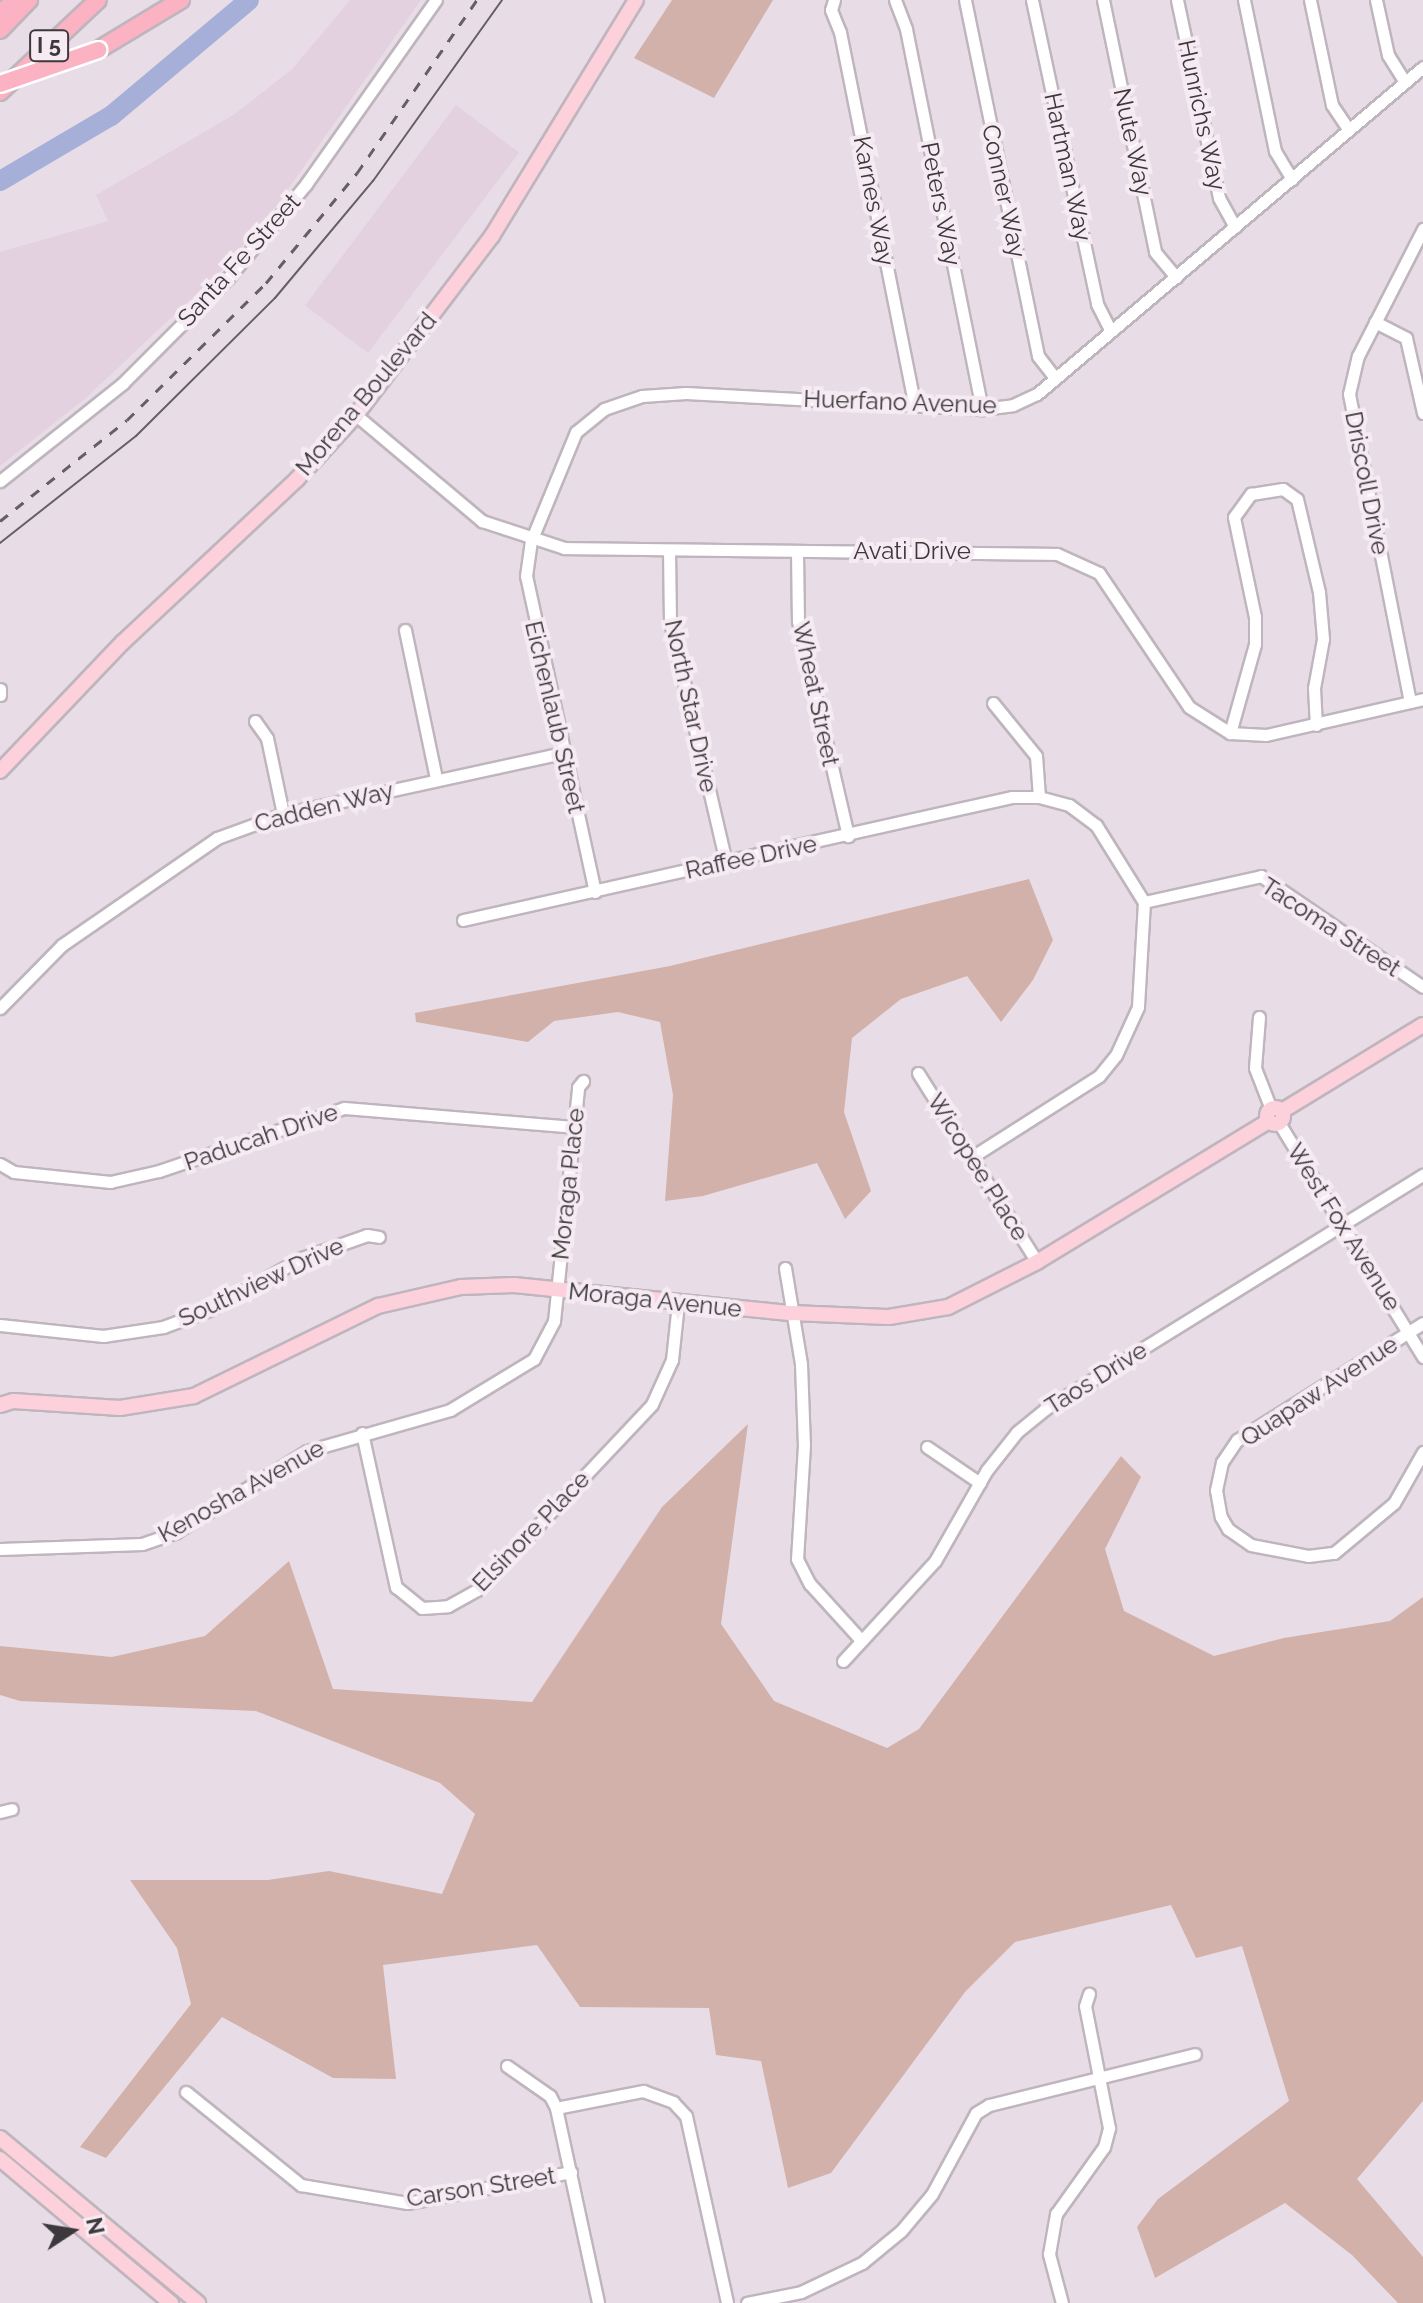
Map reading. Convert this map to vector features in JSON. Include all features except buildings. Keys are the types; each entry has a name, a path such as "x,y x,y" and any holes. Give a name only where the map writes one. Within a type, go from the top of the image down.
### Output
{"highway":[{"path":"0,13 16,0"},
{"name":"I 5","path":"0,30 29,0"},
{"name":"I 5","path":"0,92 98,0"},
{"path":"0,84 98,50 181,0"}],"main road":[{"name":"Morena Boulevard","path":"0,771 123,642 297,479 356,415 492,236 636,0"},
{"name":"Moraga Avenue","path":"4,1400 120,1408 163,1404 223,1384 378,1306 419,1293 514,1285 792,1313 920,1313 976,1296 1037,1262 1423,1025"},
{"path":"0,2138 198,2303"},
{"path":"0,2159 171,2303"}],"street":[{"name":"Santa Fe Street","path":"0,481 114,391 228,278 306,184 436,0"},
{"name":"Karnes Way","path":"834,0 831,10 840,32 914,404"},
{"name":"Peters Way","path":"895,0 906,29 982,409"},
{"name":"Conner Way","path":"965,0 1038,356 1055,378"},
{"name":"Hartman Way","path":"1032,0 1097,304 1111,331"},
{"name":"Nute Way","path":"1103,0 1155,252 1176,277"},
{"name":"Hunrichs Way","path":"1177,0 1219,198 1235,227"},
{"path":"1244,0 1275,151 1292,179"},
{"path":"1310,0 1332,105 1349,130"},
{"path":"1376,0 1388,55 1405,82"},
{"name":"Huerfano Avenue","path":"531,541 576,432 610,406 642,396 686,393 982,409 1013,405 1037,394 1423,67"},
{"name":"Driscoll Drive","path":"1410,702 1349,394 1358,356 1423,229"},
{"path":"1375,322 1406,338 1423,413"},
{"name":"Avati Drive","path":"356,415 482,521 531,541 564,548 1045,552 1082,563 1111,587 1189,707 1230,733"},
{"path":"1316,725 1314,688 1323,639 1319,592 1297,499 1283,489 1262,491 1251,494 1234,517 1255,630 1230,733 1266,735 1316,725 1423,699"},
{"name":"Eichenlaub Street","path":"531,541 526,576 532,618 595,892"},
{"name":"North Star Drive","path":"669,550 670,622 726,862"},
{"name":"Wheat Street","path":"797,551 798,621 848,836"},
{"path":"405,630 436,778"},
{"path":"972,1157 1099,1076 1116,1055 1138,1007 1144,902 1096,825 1069,805 1039,797 1036,756 993,703"},
{"path":"255,721 267,738 283,814"},
{"name":"Cadden Way","path":"0,1008 62,945 201,847 283,814 436,778 563,753"},
{"name":"Raffee Drive","path":"463,920 1012,797 1039,797"},
{"name":"Tacoma Street","path":"1144,902 1261,876 1423,987"},
{"name":"West Fox Avenue","path":"1259,1017 1255,1068 1275,1116 1423,1357"},
{"name":"Wicopee Place","path":"918,1073 1037,1262"},
{"name":"Moraga Place","path":"557,1290 578,1087 583,1081"},
{"name":"Paducah Drive","path":"0,1164 14,1172 110,1182 159,1171 344,1108 574,1127"},
{"name":"Taos Drive","path":"843,1661 935,1561 980,1483 1017,1432 1045,1409 1423,1175"},
{"name":"Southview Drive","path":"0,1325 103,1336 163,1327 209,1310 302,1258 367,1235 379,1237"},
{"path":"785,1268 801,1364 804,1445 797,1559 810,1584 861,1640"},
{"name":"Kenosha Avenue","path":"0,1549 142,1544 176,1532 307,1451 450,1410 534,1359 554,1321 557,1290"},
{"name":"Elsinore Place","path":"362,1433 396,1587 422,1608 448,1606 477,1590 652,1404 672,1360 678,1303"},
{"name":"Quapaw Avenue","path":"1423,1323 1237,1440 1222,1462 1216,1490 1228,1529 1251,1545 1308,1556 1334,1553 1394,1503 1423,1452"},
{"path":"927,1447 980,1483"},
{"path":"1062,2303 1049,2254 1056,2214 1104,2147 1109,2118 1085,2006 1089,1994"},
{"path":"747,2303 801,2292 862,2263 901,2231 932,2194 976,2113 1195,2054"},
{"path":"507,2066 550,2096 556,2108 598,2303"},
{"path":"556,2108 643,2091 673,2102 686,2116 727,2303"},
{"name":"Carson Street","path":"186,2092 301,2185 407,2203 571,2172"}],"shaded area":[{"path":"350,0 421,0 279,202 228,264 86,398 0,466 0,252 108,221 96,195 235,114 292,69"},
{"path":"672,0 773,0 714,98 634,58"},
{"path":"456,105 519,153 368,353 305,305"},
{"path":"1029,879 1053,940 1033,980 1001,1022 967,976 901,999 852,1038 844,1112 871,1191 845,1219 817,1163 703,1196 665,1201 673,1095 660,1022 618,1012 554,1021 528,1042 416,1022 415,1013 670,966"},
{"path":"748,1424 721,1624 774,1701 887,1748 919,1729 1121,1456 1141,1477 1105,1549 1124,1611 1214,1656 1284,1638 1390,1621 1423,1597 1423,2101 1357,2179 1423,2257 1423,2303 1398,2303 1352,2255 1285,2203 1155,2278 1137,2227 1158,2199 1289,2101 1242,1946 1196,1958 1171,1905 1015,1942 965,1992 831,2173 788,2188 761,2061 716,2055 709,2008 580,2007 537,1945 383,1965 396,2079 333,2078 222,2017 106,2158 80,2147 191,2004 177,1948 130,1880 268,1880 329,1871 442,1894 475,1814 440,1783 256,1711 20,1701 0,1695 0,1646 112,1657 205,1636 289,1561 333,1689 532,1702 662,1507"}],"waterway":[{"path":"0,181 111,116 249,0"}],"tram line":[{"path":"0,543 136,436 275,298 373,181 502,0"}],"railway":[{"path":"0,521 127,420 266,283 357,173 477,0"}]}
